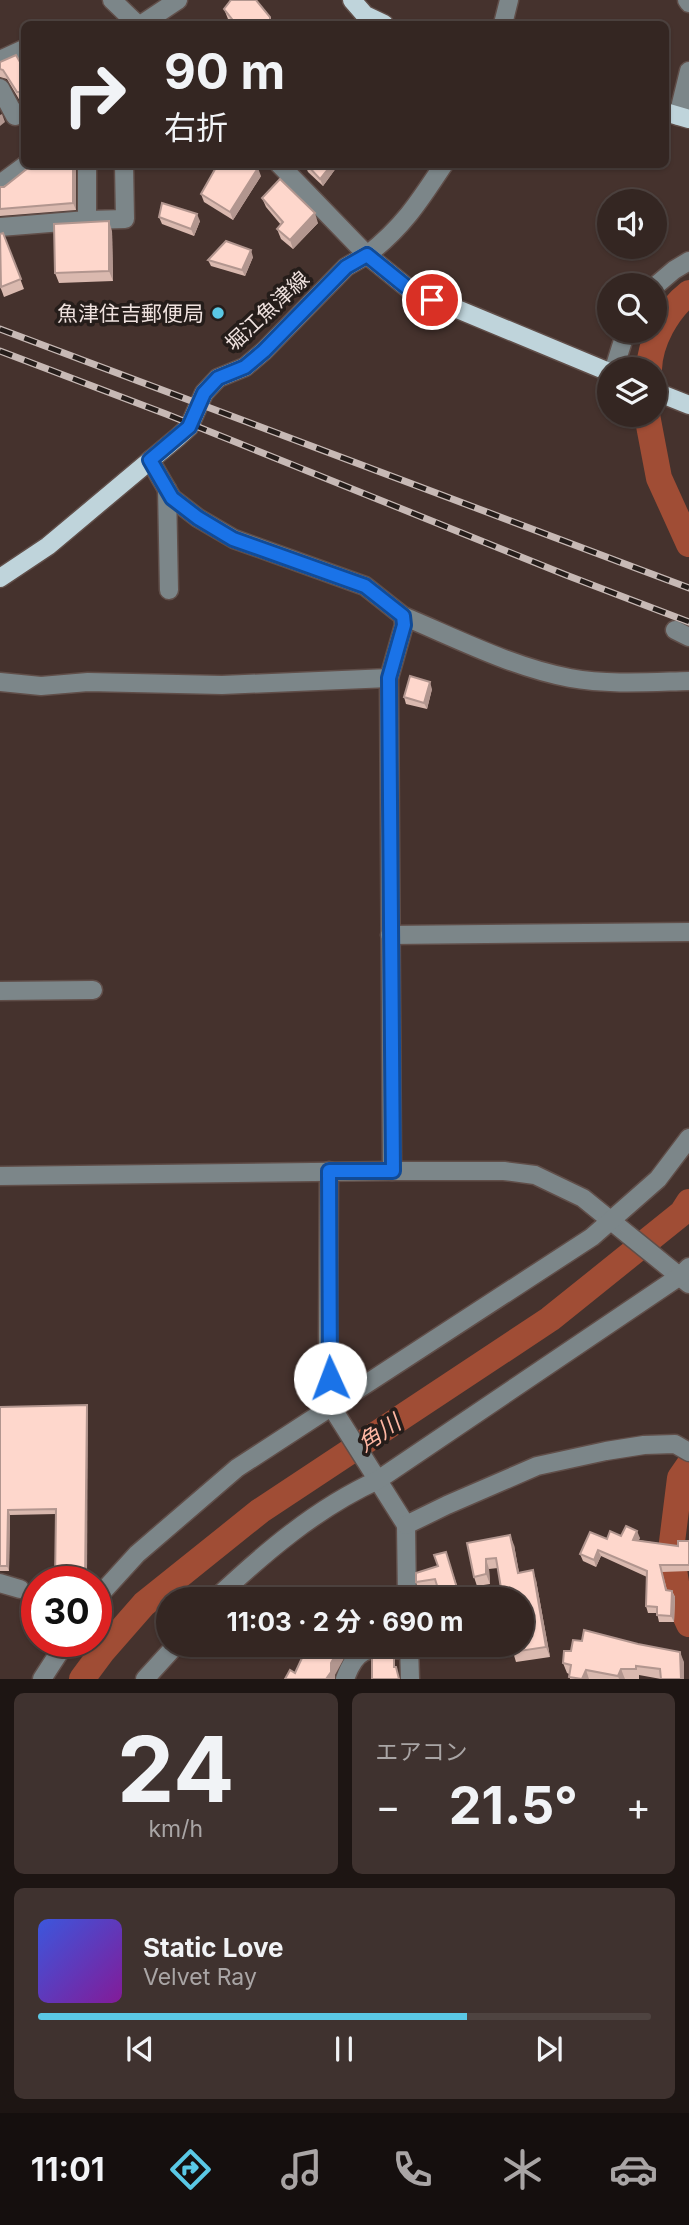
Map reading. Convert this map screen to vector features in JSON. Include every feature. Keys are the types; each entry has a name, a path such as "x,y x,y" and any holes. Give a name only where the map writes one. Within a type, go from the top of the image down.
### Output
{"main road":[{"path":"352,0 363,20"},
{"path":"367,255 409,289 597,367"},
{"name":"堀江魚津線","path":"0,578 48,546 189,427 204,393 218,378 245,367 346,267 367,255"},
{"path":"667,396 689,405"}],"street":[{"path":"112,0 130,21"},
{"path":"133,21 178,0"},
{"path":"504,21 509,0"},
{"path":"0,60 21,50"},
{"path":"677,116 689,71"},
{"path":"0,88 15,116 21,113"},
{"path":"0,184 22,168"},
{"path":"87,168 87,220"},
{"path":"0,227 125,219 124,168"},
{"path":"290,168 367,255 387,239 412,212 441,168"},
{"path":"667,276 689,261"},
{"path":"150,460 172,498 233,539 365,586 403,616 515,664 572,678 637,683 689,681"},
{"path":"167,489 169,590"},
{"path":"393,1171 389,678 404,625 403,616"},
{"path":"0,682 41,686 88,682 222,685 389,678"},
{"path":"390,935 689,932"},
{"path":"0,991 93,990"},
{"path":"112,1581 137,1554 237,1468 333,1410 613,1222 658,1179 689,1138"},
{"path":"329,1171 328,1351 333,1410 406,1525 407,1587"},
{"path":"0,1176 329,1171 504,1171 535,1175 583,1198 684,1275 285,1538 229,1587"},
{"path":"406,1525 537,1466 606,1451 644,1446 684,1446"},
{"path":"0,1583 20,1588"},
{"path":"42,1679 56,1657"},
{"path":"145,1679 165,1657"},
{"path":"345,1679 352,1660 356,1657"},
{"path":"409,1657 410,1679"}],"building":[{"path":"231,0 256,0 270,17 270,21 234,21 224,9"},
{"path":"16,55 21,64 21,92 17,92 0,69 0,62"},
{"path":"28,168 73,168 73,203 0,209 0,187 4,187"},
{"path":"216,168 258,168 230,212 201,194"},
{"path":"310,168 329,168 320,179"},
{"path":"280,179 315,213 290,240 277,229 283,222 262,198"},
{"path":"162,203 197,214 191,229 159,217"},
{"path":"109,221 109,271 55,273 54,224"},
{"path":"3,233 21,279 1,287 0,234"},
{"path":"226,241 251,250 242,270 208,260"},
{"path":"410,676 430,682 424,703 404,697"},
{"path":"87,1405 85,1566 55,1566 56,1509 8,1510 7,1566 0,1566 0,1407"},
{"path":"626,1526 637,1531 633,1540 678,1546 678,1541 689,1541 689,1565 660,1565 666,1590 672,1591 671,1616 657,1615 657,1607 646,1606 647,1571 598,1550 594,1560 580,1554 590,1532 607,1539 610,1531 621,1536"},
{"path":"510,1535 518,1573 533,1570 546,1647 534,1649 534,1587 501,1587 496,1558 486,1559 486,1574 474,1577 467,1543"},
{"path":"446,1552 457,1587 437,1587 435,1579 416,1582 416,1573 438,1566 434,1555"},
{"path":"584,1630 680,1652 681,1679 661,1679 660,1669 636,1666 636,1669 621,1669 618,1676 586,1670 582,1679 569,1677 571,1665 563,1663 564,1651 571,1651 573,1640 582,1641"},
{"path":"302,1657 334,1657 331,1672 326,1679 285,1679 290,1670 295,1673"},
{"path":"372,1657 394,1657 394,1667 399,1679 372,1679"}],"waterway":[{"name":"角川","path":"651,357 656,338 667,317 689,293"},
{"name":"角川","path":"649,427 659,478 689,544"},
{"name":"角川","path":"82,1679 144,1604 260,1511 550,1319 682,1213 689,1202"},
{"path":"689,1465 680,1478 671,1550 679,1602 689,1624"}],"railway":[{"path":"0,329 689,588"},
{"path":"0,351 166,414 689,622"}],"place":[{"name":"魚津住吉郵便局","path":"218,313"}],"route":[{"path":"330,1378 329,1171 393,1171 389,678 404,625 403,616 365,586 233,539 198,518 172,498 150,460 189,427 204,393 218,378 245,367 346,267 367,255 409,289 432,300"}]}
